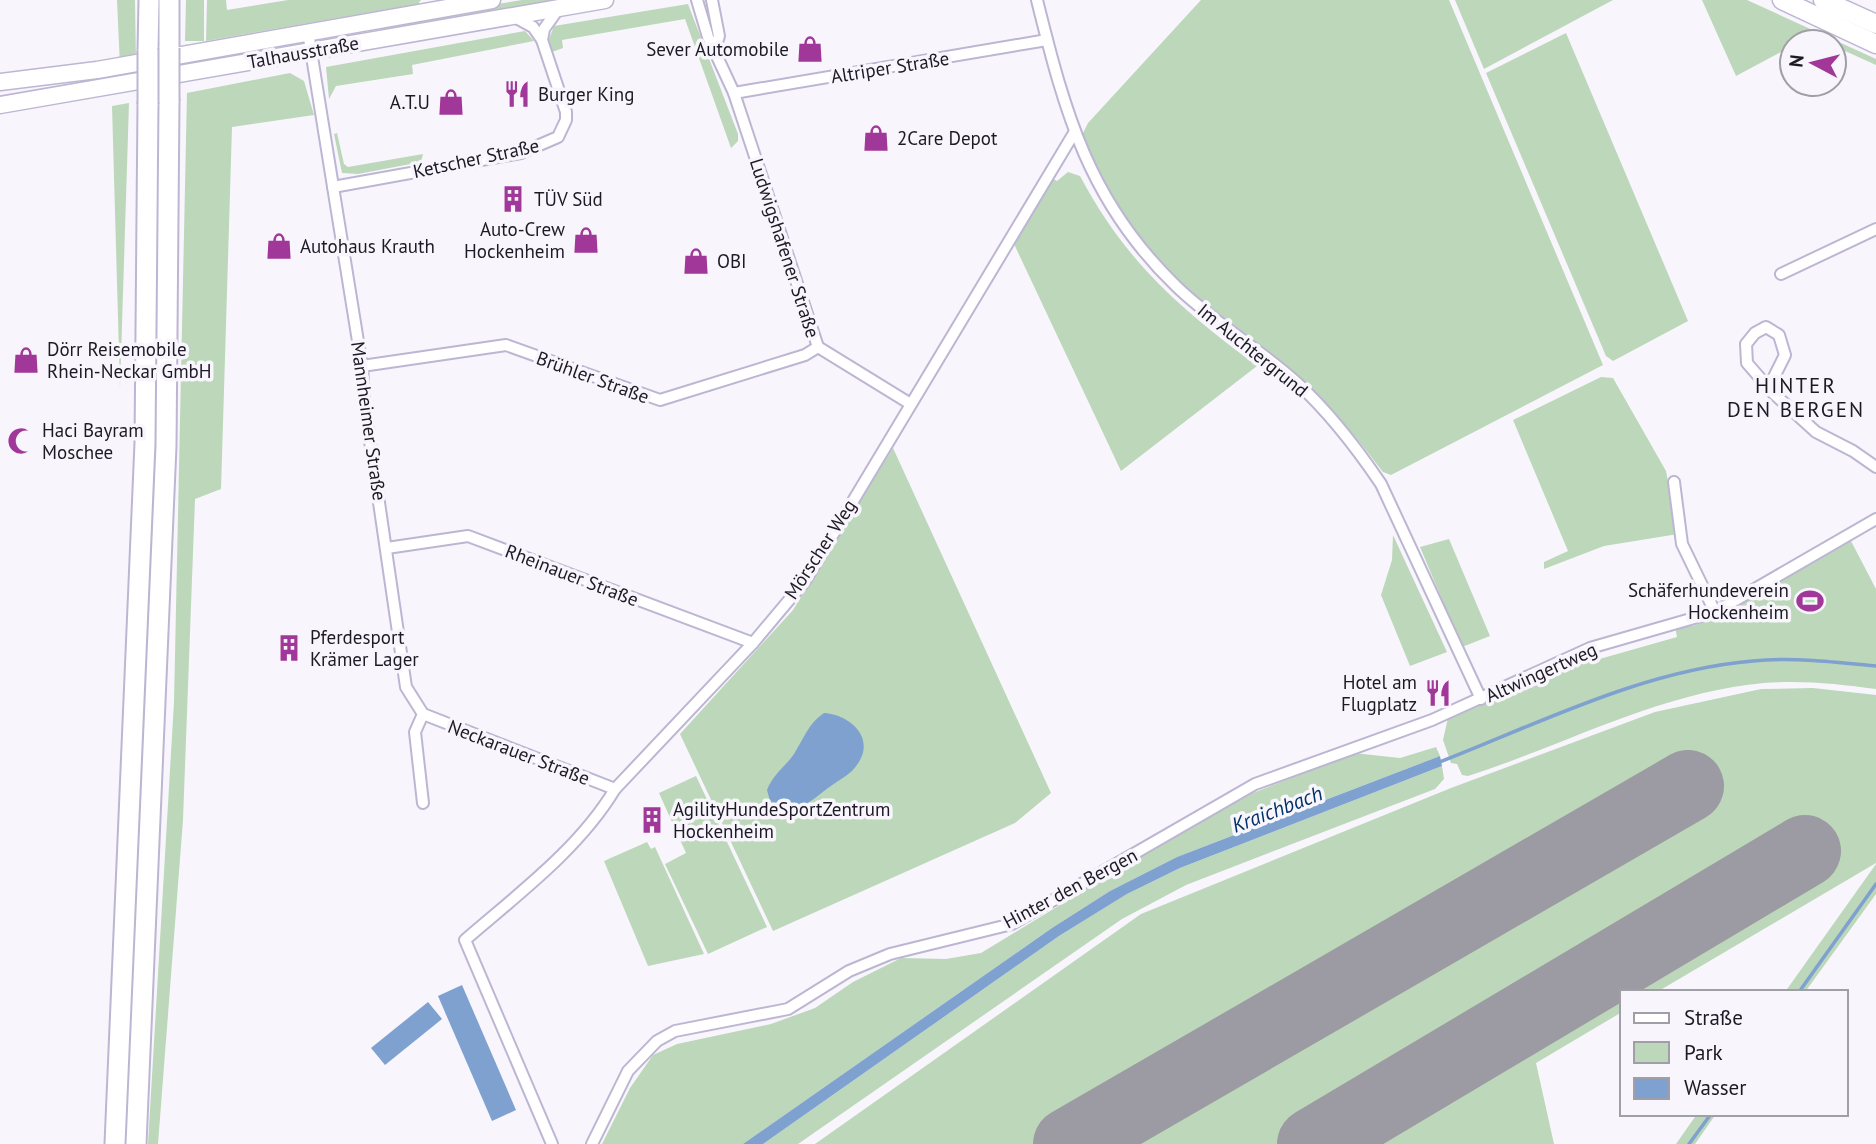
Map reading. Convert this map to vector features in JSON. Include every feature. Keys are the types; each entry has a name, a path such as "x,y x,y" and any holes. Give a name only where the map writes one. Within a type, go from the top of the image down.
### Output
{"highway":[{"path":"115,1144 145,443 149,0"},
{"path":"136,1144 166,446 169,0"},
{"path":"1782,0 1876,44"},
{"path":"1823,0 1876,24"}],"main road":[{"name":"Talhausstraße","path":"0,82 97,69 492,0"},
{"name":"Talhausstraße","path":"0,105 606,0"}],"street":[{"name":"Ludwigshafener Straße","path":"697,0 708,37 734,93 818,347 909,403"},
{"name":"Ludwigshafener Straße","path":"712,0 719,36 715,48"},
{"name":"Im Auchtergrund","path":"1037,0 1074,133 1114,211 1153,262 1211,317 1296,382 1360,453 1381,484 1481,699"},
{"path":"542,40 544,29 559,8"},
{"path":"513,16 533,27 542,40"},
{"name":"Mannheimer Straße","path":"308,32 362,366 364,400 406,687 423,715"},
{"name":"Ketscher Straße","path":"333,187 521,153 558,137 566,120 566,112 542,40"},
{"name":"Altriper Straße","path":"734,93 1047,40"},
{"name":"Mörscher Weg","path":"552,1144 465,940 579,838 601,812 615,789 752,643 805,581 909,403 1074,133"},
{"path":"1781,274 1876,229"},
{"path":"1773,393 1773,379 1785,355 1779,335 1766,327 1755,333 1746,344 1747,363 1773,393 1816,432 1853,451 1876,467"},
{"name":"Brühler Straße","path":"362,366 506,345 660,400 805,355 818,347"},
{"path":"1674,482 1682,544 1715,612"},
{"name":"Altwingertweg","path":"1432,720 1590,648 1715,612 1876,519"},
{"name":"Rheinauer Straße","path":"387,548 468,536 752,643"},
{"path":"423,715 415,732 424,803"},
{"name":"Neckarauer Straße","path":"423,715 615,789"},
{"name":"Hinter den Bergen","path":"592,1144 628,1071 657,1041 675,1031 788,1009 849,971 890,954 1012,924 1255,784 1432,720"}],"green space":[{"path":"117,0 135,0 136,63 120,66"},
{"path":"186,0 204,0 204,41 185,41"},
{"path":"207,0 226,0 227,10 288,0 421,0 418,4 206,41"},
{"path":"522,0 553,0 377,32 391,22"},
{"path":"1201,0 1449,0 1603,365 1391,475 1383,472 1317,394 1194,294 1147,248 1109,190 1085,144 1082,135 1088,123"},
{"path":"1455,0 1613,0 1484,69"},
{"path":"1702,0 1747,0 1808,28 1778,28 1778,54 1736,76"},
{"path":"688,4 738,134 738,141 731,148 685,19 562,40 563,48 552,52 549,39 554,26"},
{"path":"525,31 534,41 412,65 413,74 336,86 329,99 326,67"},
{"path":"1566,33 1688,321 1613,361 1606,356 1486,73"},
{"path":"1848,46 1876,59 1876,65 1848,52"},
{"path":"290,73 304,81 314,115 232,127 221,489 195,499 183,820 158,1144 148,1144 174,702 187,93"},
{"path":"129,103 120,388 112,106"},
{"path":"337,133 344,164 348,167 423,154 421,162 358,174 342,173 334,134"},
{"path":"1068,172 1080,176 1117,235 1157,282 1203,324 1257,366 1121,471 1014,244 1052,178 1057,181"},
{"path":"1601,377 1613,378 1666,471 1678,534 1604,546 1544,569 1544,562 1568,551 1513,420"},
{"path":"893,448 1051,793 1015,823 773,931 680,734 793,610"},
{"path":"1393,535 1447,652 1410,666 1381,595 1392,560"},
{"path":"1449,539 1490,636 1462,647 1420,547"},
{"path":"1851,541 1876,589 1876,689 1792,682 1726,688 1651,708 1468,776 1462,775 1457,764 1451,763 1443,740 1448,718 1592,651 1596,660 1677,637 1675,626 1693,626 1714,618"},
{"path":"1813,688 1876,695 1876,863 1660,990 1620,990 1620,1013 1536,1063 1554,1144 815,1144 1141,914 1451,788 1655,712 1761,689"},
{"path":"1436,747 1440,756 1177,857 1110,891 1052,928 743,1144 602,1144 630,1088 653,1055 677,1044 771,1024 815,1008 853,982 901,958 946,959 981,953 1162,843 1253,793 1354,753 1400,758"},
{"path":"1442,766 1444,779 1435,789 1186,885 1122,919 798,1144 763,1144 1059,936 1127,894 1180,868"},
{"path":"696,776 767,927 708,954 665,864 686,853 659,793"},
{"path":"647,842 651,849 655,847 704,954 648,966 604,861"},
{"path":"1876,864 1876,894 1806,990 1786,990"},
{"path":"1696,1116 1715,1116 1695,1144 1676,1144"}],"water":[{"path":"824,713 849,721 861,734 863,751 857,765 846,776 802,806 788,807 770,801 767,790 773,779 794,754 810,727"},
{"path":"1440,756 1442,766 1180,868 1127,894 1059,936 763,1144 743,1144 1052,928 1110,891 1177,857"},
{"path":"462,985 516,1110 492,1121 438,996"},
{"path":"428,1002 442,1019 385,1065 371,1048"}],"waterway":[{"name":"Kraichbach","path":"1437,763 1552,716 1671,675 1712,666 1768,660 1814,660 1876,666"},
{"path":"1800,990 1876,884"},
{"path":"1689,1144 1710,1116"}],"runway":[{"path":"1069,1144 1688,786"},
{"path":"1313,1144 1805,851"}],"place":[{"name":"Sever Automobile","path":"810,49"},
{"name":"Burger King","path":"517,94"},
{"name":"A.T.U","path":"451,102"},
{"name":"2Care Depot","path":"876,138"},
{"name":"TÜV Süd","path":"513,199"},
{"name":"Auto-Crew Hockenheim","path":"586,240"},
{"name":"Autohaus Krauth","path":"279,246"},
{"name":"OBI","path":"696,261"},
{"name":"Dörr Reisemobile Rhein-Neckar GmbH","path":"26,360"},
{"name":"Haci Bayram Moschee","path":"21,441"},
{"name":"Schäferhundeverein Hockenheim","path":"1810,601"},
{"name":"Pferdesport Krämer Lager","path":"289,648"},
{"name":"Hotel am Flugplatz","path":"1438,693"},
{"name":"AgilityHundeSportZentrum Hockenheim","path":"652,820"}],"district":[{"name":"HINTER DEN BERGEN","path":"1796,397"}]}
